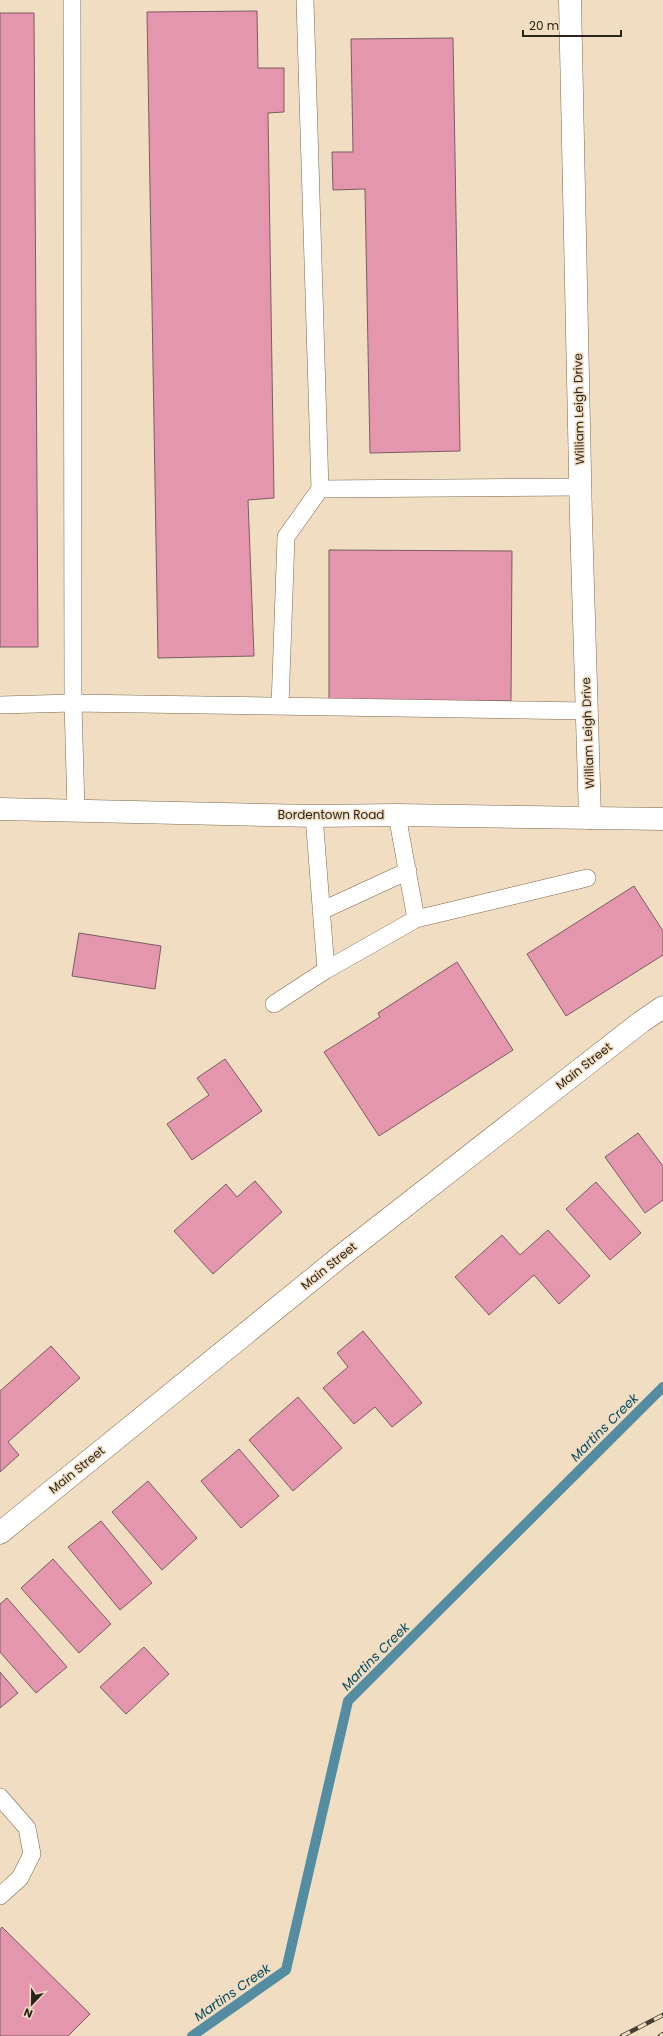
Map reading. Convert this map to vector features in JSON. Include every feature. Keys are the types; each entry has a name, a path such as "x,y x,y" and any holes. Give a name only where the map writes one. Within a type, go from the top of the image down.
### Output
{"street":[{"name":"William Leigh Drive","path":"570,0 580,487 590,818"},
{"name":"Bordentown Road","path":"0,809 314,816 397,815 663,819"},
{"name":"Main Street","path":"0,1533 341,1256 640,1022 663,1007"}],"lane":[{"path":"72,0 73,703 76,810"},
{"path":"280,706 286,537 320,489 305,0"},
{"path":"320,489 580,487"},
{"path":"0,705 73,703 587,711"},
{"path":"397,815 416,918"},
{"path":"314,816 326,970"},
{"path":"321,911 408,871"},
{"path":"274,1004 326,970 416,918 587,878"},
{"path":"0,1797 27,1828 32,1854 20,1878 0,1896"}],"building":[{"path":"257,11 258,68 284,68 284,112 268,113 274,498 248,500 254,656 158,658 147,12"},
{"path":"0,13 34,13 38,647 0,647"},
{"path":"453,38 460,451 370,453 365,189 333,190 332,152 353,152 351,39"},
{"path":"329,550 512,551 511,701 329,700"},
{"path":"634,886 663,931 663,955 566,1016 527,954"},
{"path":"79,933 161,946 155,989 72,976"},
{"path":"457,962 513,1050 379,1136 324,1052 380,1017 378,1013"},
{"path":"225,1059 262,1111 192,1160 167,1124 209,1095 197,1078"},
{"path":"638,1133 663,1166 663,1200 645,1213 605,1157"},
{"path":"255,1181 282,1212 213,1274 174,1231 226,1184 237,1197"},
{"path":"596,1182 641,1233 610,1260 566,1209"},
{"path":"548,1230 590,1276 559,1304 534,1275 489,1315 455,1277 502,1235 520,1255"},
{"path":"363,1331 422,1403 392,1427 375,1407 354,1424 323,1388 348,1367 337,1353"},
{"path":"51,1346 80,1378 8,1442 19,1455 0,1472 0,1391"},
{"path":"298,1397 342,1448 293,1491 249,1440"},
{"path":"239,1449 279,1496 241,1528 201,1481"},
{"path":"148,1481 197,1538 162,1570 112,1512"},
{"path":"101,1521 152,1583 120,1610 68,1547"},
{"path":"53,1559 111,1624 79,1653 21,1588"},
{"path":"7,1598 67,1667 36,1693 0,1652 0,1604"},
{"path":"144,1647 169,1674 126,1714 100,1687"},
{"path":"0,1672 18,1693 0,1708"},
{"path":"2,1927 90,2014 68,2036 0,2036 0,1930"}],"waterway":[{"name":"Martins Creek","path":"192,2036 286,1970 348,1701 663,1387"}],"railway":[{"path":"622,2036 663,2015"}]}
